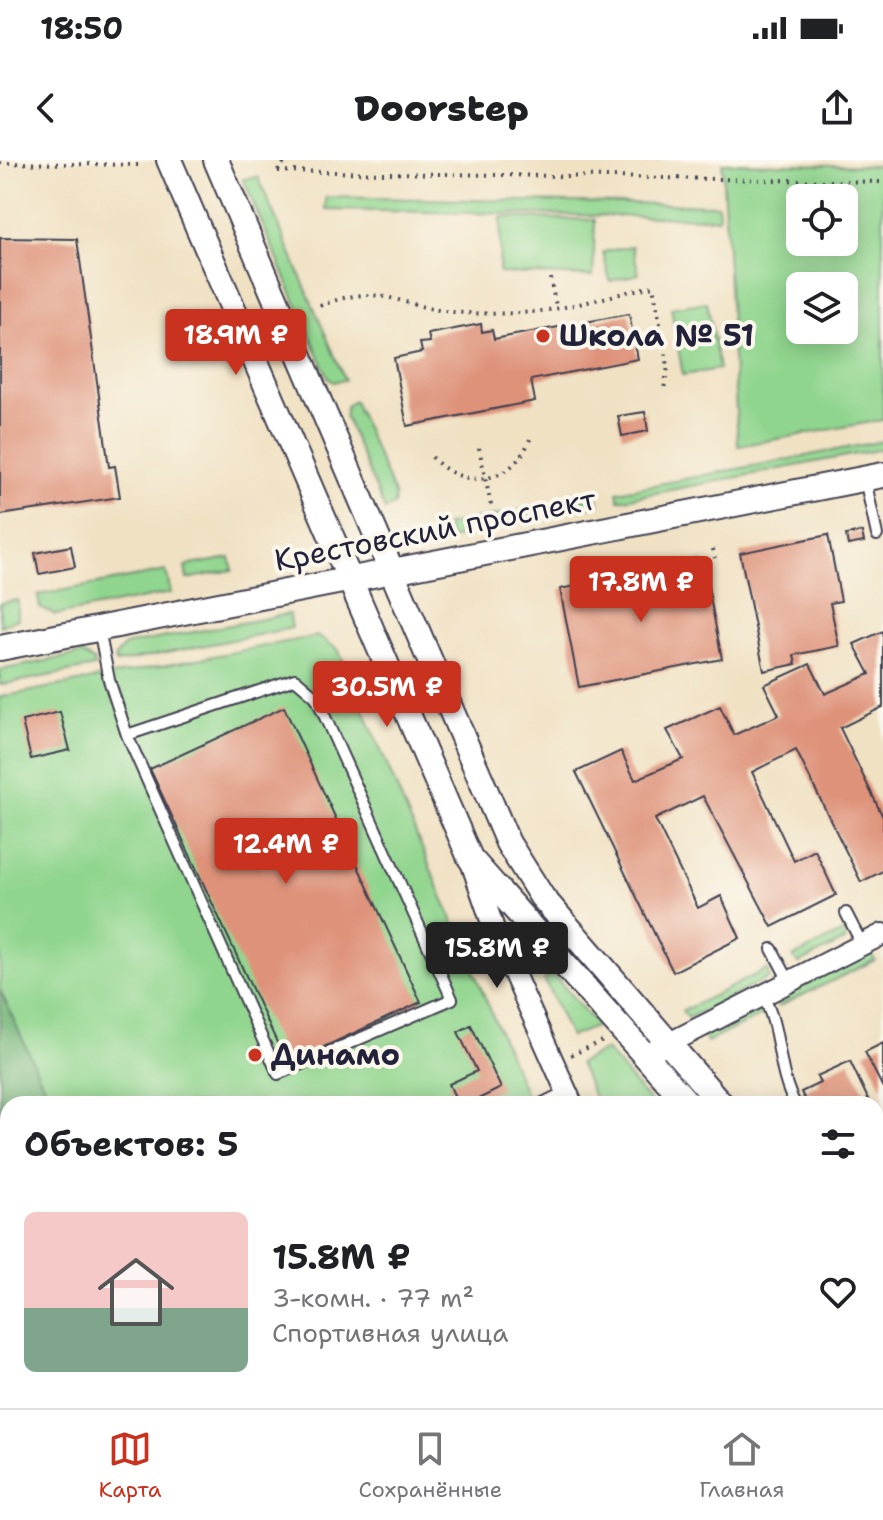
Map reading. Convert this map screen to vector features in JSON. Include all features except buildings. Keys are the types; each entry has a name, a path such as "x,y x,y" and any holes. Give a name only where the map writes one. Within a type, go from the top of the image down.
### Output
{"street":[{"path":"169,160 470,858 494,929 568,1096"},
{"path":"216,160 508,843 542,897 714,1096"},
{"name":"Крестовский проспект","path":"0,648 874,477"},
{"path":"470,858 681,1096"},
{"path":"646,1055 762,994 876,942"}],"lane":[{"path":"874,477 877,535"},
{"path":"99,629 109,680 127,735 278,1074 452,999 316,697 295,679 127,735"},
{"path":"846,913 876,942"},
{"path":"772,949 789,981"},
{"path":"762,994 774,1015 791,1096"}],"path":[{"path":"286,160 278,171 883,182"},
{"path":"0,163 139,165"},
{"path":"550,278 556,306"},
{"path":"320,306 344,296 365,293 389,295 451,312 523,313 653,286 668,367 664,389"},
{"path":"432,457 461,478 485,479 509,470 518,461 530,439"},
{"path":"479,448 492,510"},
{"path":"713,549 715,558"},
{"path":"568,1056 608,1038"}],"green space":[{"path":"722,163 883,166 883,420 738,446"},
{"path":"258,177 345,380 333,382 328,377 243,179"},
{"path":"326,197 718,205 719,218 326,210"},
{"path":"501,217 595,220 593,276 499,273"},
{"path":"632,246 639,274 610,281 603,252"},
{"path":"707,302 719,369 683,375 671,308"},
{"path":"354,401 395,496 394,505 385,510 345,416 346,406"},
{"path":"883,441 883,449 619,500 617,492"},
{"path":"597,496 599,504 450,539 446,525"},
{"path":"230,558 233,570 187,579 185,566"},
{"path":"166,571 171,593 56,615 40,608 38,595"},
{"path":"18,600 18,619 0,626 0,603"},
{"path":"289,614 292,628 116,663 115,657 125,645"},
{"name":"Динамо","path":"317,636 338,649 527,1096 0,1096 0,697"},
{"path":"81,654 94,661 95,667 0,685 0,670"},
{"path":"845,931 846,940 798,964 793,957"},
{"path":"869,951 875,960 778,1007 775,999"},
{"path":"767,969 769,978 688,1018 682,1011"},
{"path":"554,975 597,1026 570,1037 544,979"},
{"path":"0,990 48,1096 0,1096"},
{"path":"759,1006 766,1013 707,1042 702,1033"},
{"path":"606,1050 645,1096 593,1096 579,1063"}],"place":[{"name":"Школа № 51","path":"543,336"},
{"name":"Динамо","path":"255,1055"}]}
